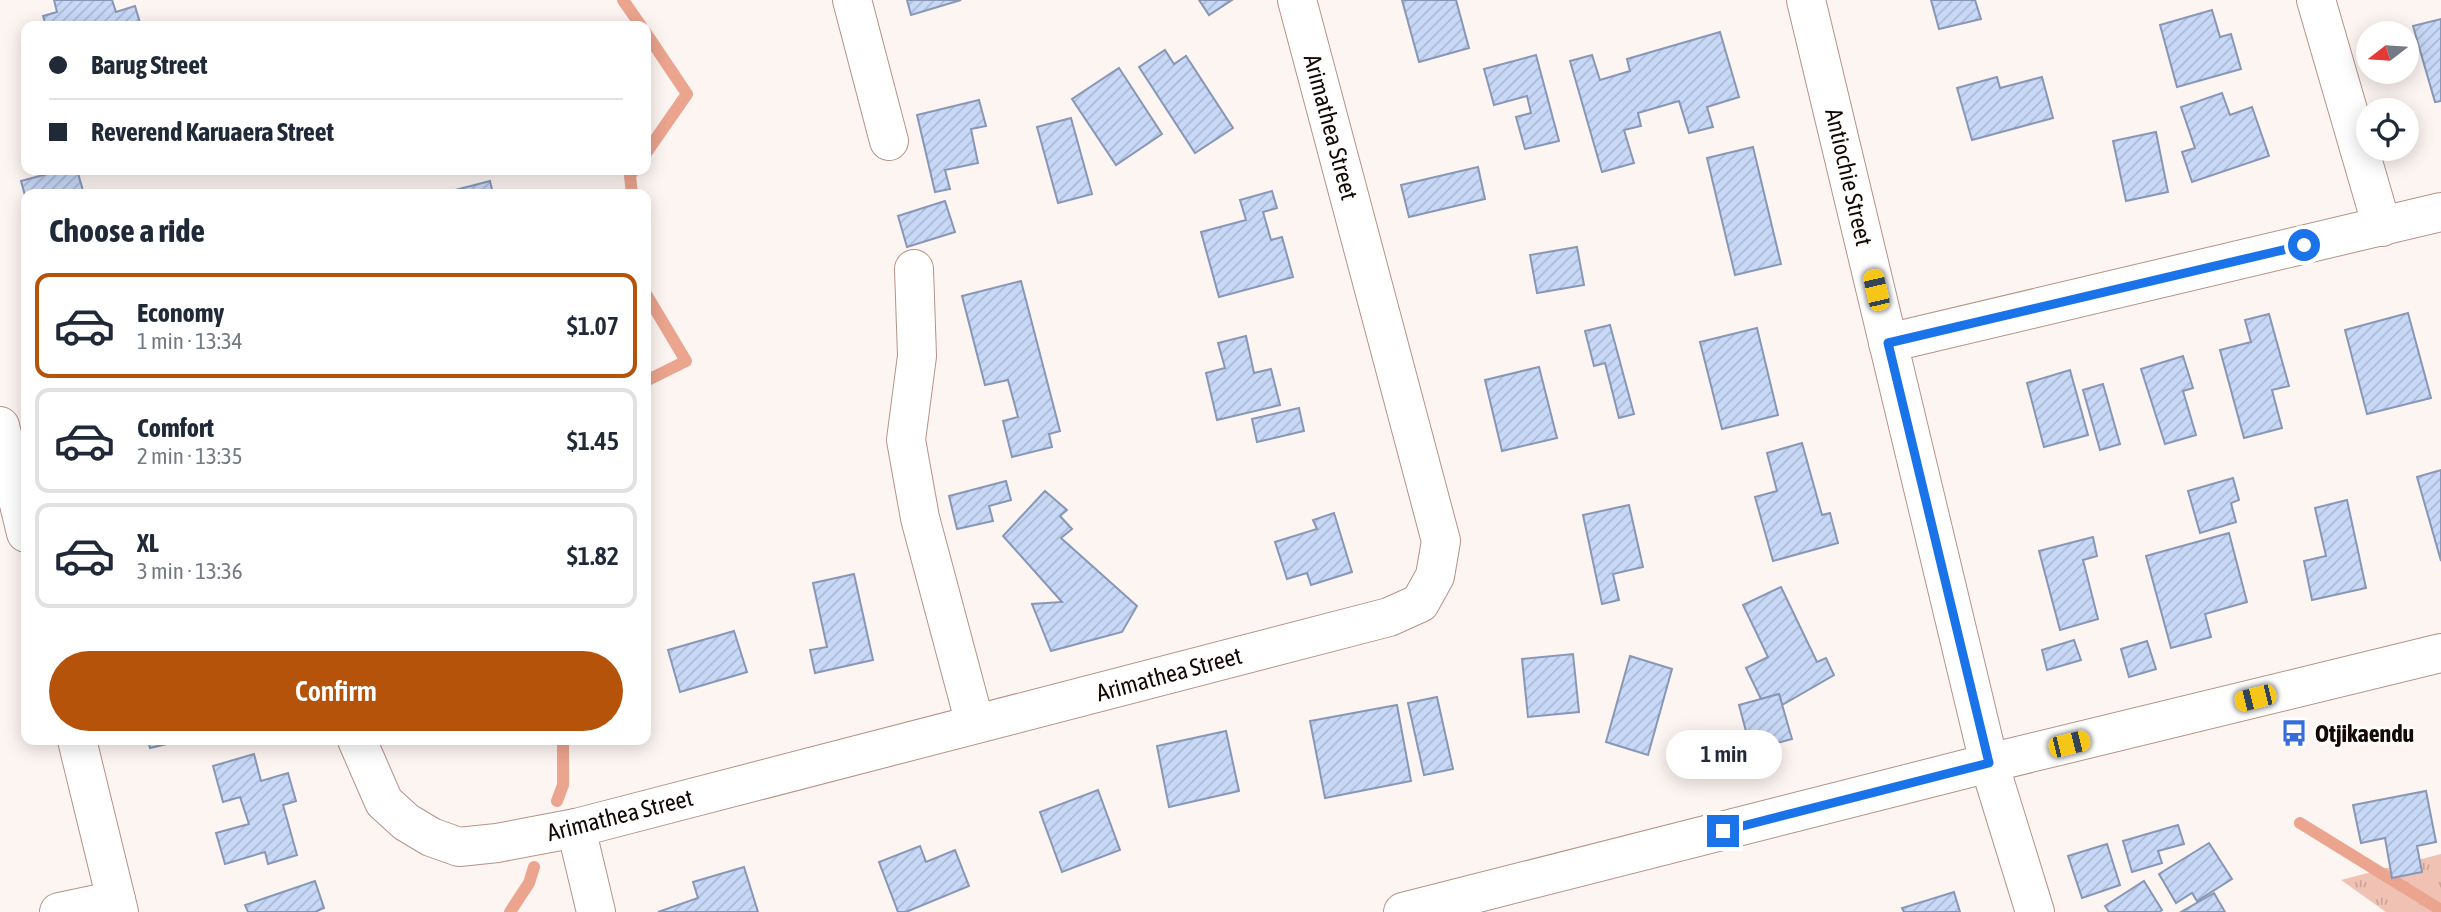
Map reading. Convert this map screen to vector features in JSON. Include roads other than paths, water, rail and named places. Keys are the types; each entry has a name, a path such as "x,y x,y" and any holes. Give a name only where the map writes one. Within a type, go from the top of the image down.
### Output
{"street":[{"path":"852,0 889,141"},
{"name":"Arimathea Street","path":"359,745 384,802 406,821 431,837 459,847 497,843 576,828 1390,617 1420,603 1435,576 1441,541 1297,0"},
{"name":"Antiochie Street","path":"1806,0 1989,763 2035,912"},
{"path":"2316,0 2382,227"},
{"path":"1888,343 2441,212"},
{"path":"914,269 916,356 906,440 920,517 975,724"},
{"path":"0,426 21,512"},
{"path":"1403,912 1989,763 2441,653"},
{"path":"59,912 117,906 78,745"},
{"path":"576,828 596,912"}],"waterway":[{"path":"623,0 638,21"},
{"path":"651,40 687,94 651,146"},
{"path":"631,175 631,189"},
{"path":"651,302 686,361 651,378"},
{"path":"557,801 563,785 563,745"},
{"path":"2300,823 2441,910"},
{"path":"510,912 529,883 534,867"}],"place":[{"name":"Otjikaendu","path":"2294,733"}]}
